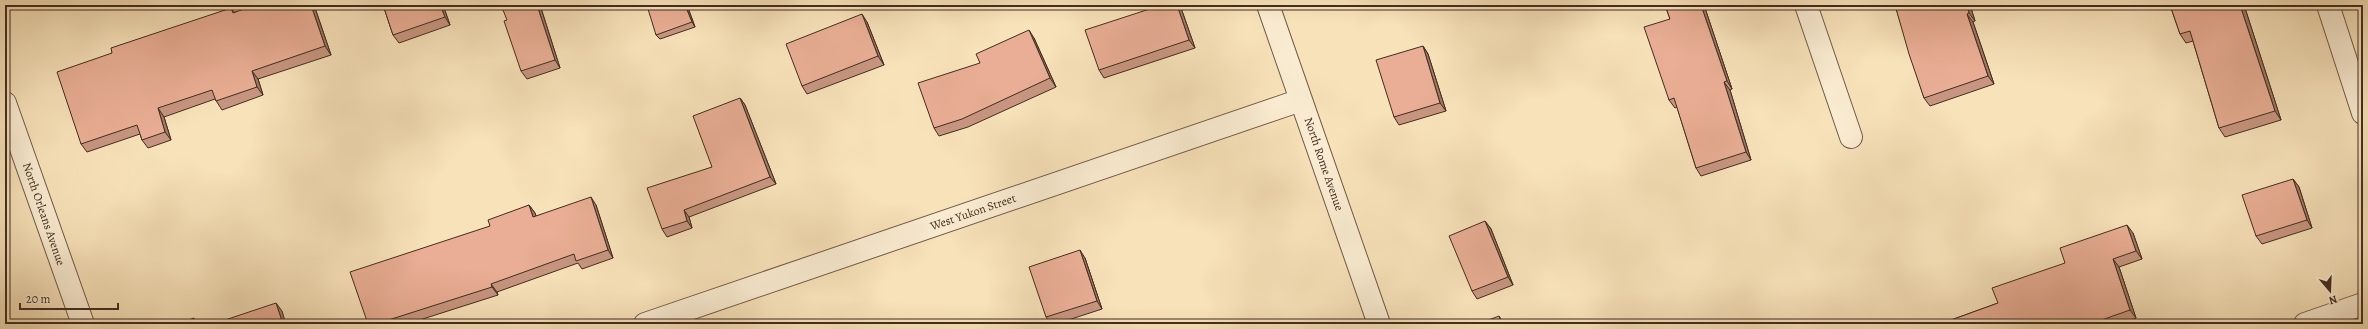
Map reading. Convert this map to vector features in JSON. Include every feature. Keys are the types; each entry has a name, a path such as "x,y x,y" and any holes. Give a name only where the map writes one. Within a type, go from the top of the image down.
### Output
{"street":[{"name":"North Rome Avenue","path":"1268,5 1379,324"},
{"path":"1806,5 1852,137"},
{"path":"2328,5 2363,113"},
{"name":"West Yukon Street","path":"645,324 1301,100"},
{"name":"North Orleans Avenue","path":"5,103 83,324"},
{"path":"2305,324 2363,304"}],"building":[{"path":"255,5 311,5 325,46 252,71 257,87 216,101 212,90 158,108 165,132 142,140 137,125 81,144 57,72 112,53 111,48 231,8 233,13"},
{"path":"383,5 440,5 445,17 393,35"},
{"path":"501,5 537,5 555,60 521,71 504,21 507,20"},
{"path":"659,5 685,5 692,22 656,35 648,9"},
{"path":"1162,5 1177,5 1189,40 1099,70 1085,30"},
{"path":"1665,5 1701,5 1727,81 1724,82 1746,152 1696,168 1674,98 1669,100 1644,27 1670,19"},
{"path":"1895,5 1967,5 1969,13 1967,14 1988,76 1924,98 1909,54"},
{"path":"2170,5 2240,5 2275,111 2219,128 2190,31 2180,34"},
{"path":"862,14 878,56 802,86 786,44"},
{"path":"1029,30 1050,78 962,119 934,128 918,83 980,63 976,54"},
{"path":"1423,46 1440,103 1394,117 1376,60"},
{"path":"740,98 770,177 684,210 687,221 662,229 647,188 712,167 693,116"},
{"path":"2293,179 2307,220 2256,236 2242,195"},
{"path":"591,197 608,250 576,261 574,254 491,284 492,287 376,324 368,324 350,272 490,226 488,220 529,205 533,217"},
{"path":"1485,221 1508,277 1472,291 1449,236"},
{"path":"2127,225 2136,251 2113,259 2130,310 2090,324 1940,324 1998,303 1992,288 2065,263 2060,248"},
{"path":"1080,250 1097,301 1046,317 1029,267"},
{"path":"276,303 283,324 213,324"},
{"path":"1499,316 1502,324 1478,324"},
{"path":"194,318 196,324 178,324"}]}
